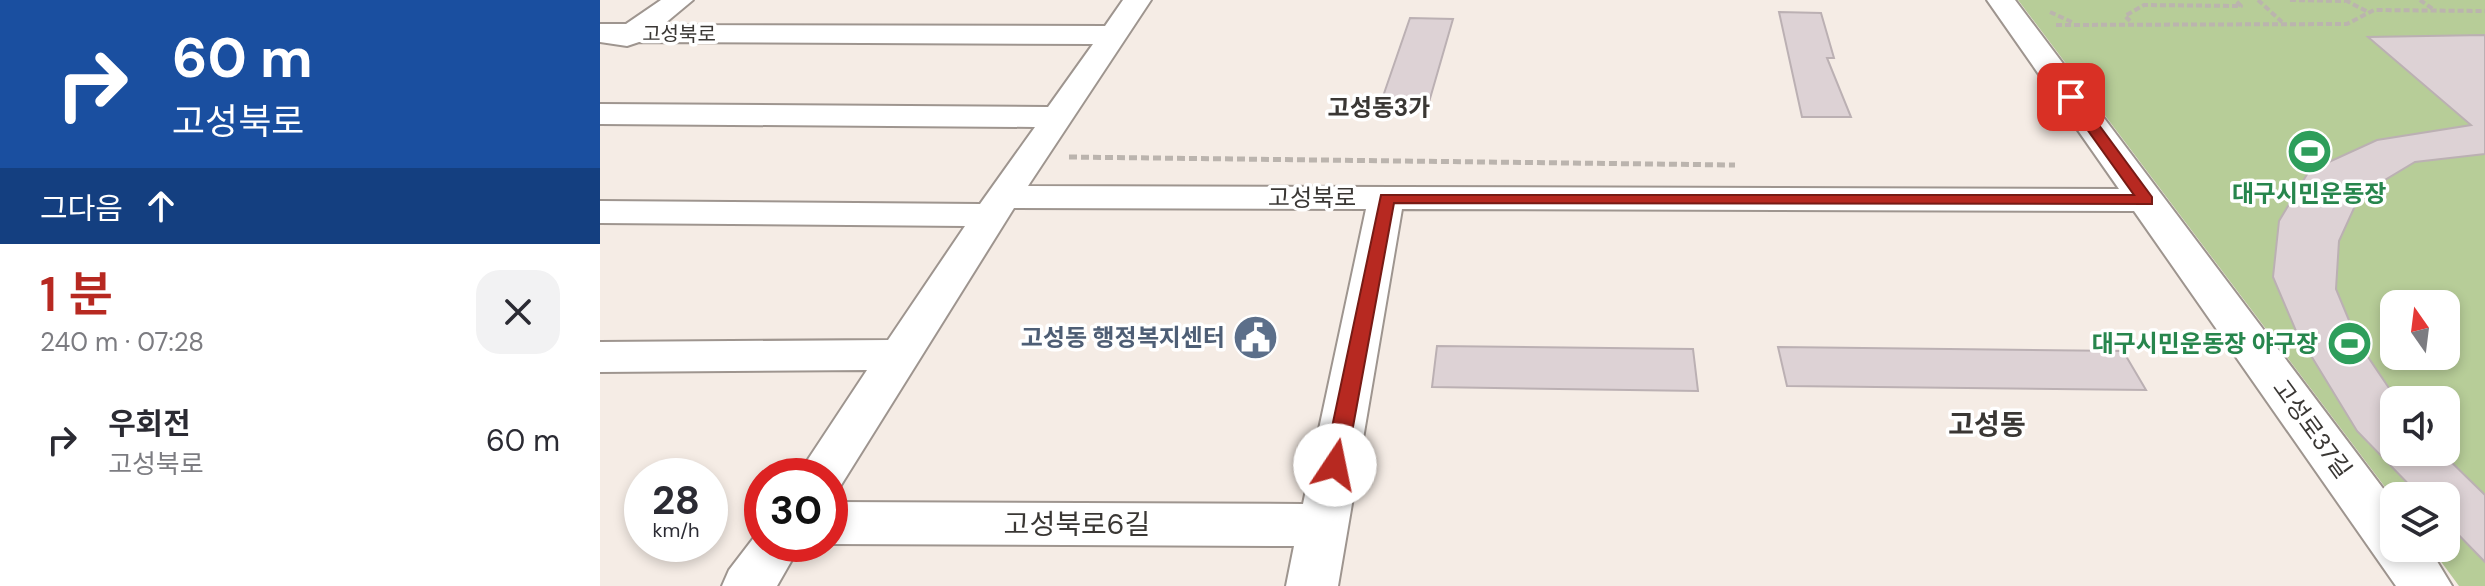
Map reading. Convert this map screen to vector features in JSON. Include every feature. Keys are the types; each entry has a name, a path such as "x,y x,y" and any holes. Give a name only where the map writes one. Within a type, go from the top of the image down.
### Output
{"street":[{"name":"고성북로","path":"600,56 679,0"},
{"path":"833,458 1030,156 1137,0"},
{"name":"고성로37길","path":"2021,11 2146,200 2380,523"},
{"path":"600,33 631,34"},
{"name":"고성북로","path":"631,34 1111,35"},
{"path":"600,114 1057,117"},
{"name":"고성북로","path":"600,212 1386,198 2146,200"},
{"path":"1312,586 1386,198"},
{"path":"601,359 901,355"},
{"name":"고성북로6길","path":"848,523 1324,525"},
{"path":"748,586 764,562"},
{"path":"2409,562 2426,586"}],"path":[{"path":"2131,22 2125,16 2144,5 2241,6 2235,0"},
{"path":"2258,0 2282,23"},
{"path":"2290,0 2345,0 2368,13"},
{"path":"2420,0 2434,10"},
{"path":"2021,11 2077,24 2347,24 2374,10 2485,11"},
{"path":"2021,11 2077,24"},
{"path":"1030,156 1743,165"}],"green space":[{"name":"대구시민운동장","path":"2018,0 2485,0 2485,586 2459,586 2441,562 2460,562 2460,482 2381,482"}],"building":[{"path":"1779,12 1821,13 1834,58 1827,58 1851,117 1802,117"},
{"path":"1410,18 1453,19 1427,109 1379,108"},
{"path":"2485,35 2485,154 2415,162 2360,195 2339,241 2336,289 2358,342 2388,386 2380,386 2380,455 2357,431 2296,331 2273,277 2279,221 2309,171 2377,140 2471,125 2368,37"},
{"path":"1437,346 1693,349 1698,391 1432,387"},
{"path":"1778,347 2123,351 2146,390 1787,386"},
{"path":"2391,466 2455,466 2485,495 2485,562 2460,536 2460,482 2406,482"}],"place":[{"name":"대구시민운동장","path":"2309,152"},
{"name":"고성동 행정복지센터","path":"1256,338"},
{"name":"대구시민운동장 야구장","path":"2349,344"}],"district":[{"name":"고성동3가","path":"1379,108"},
{"name":"고성동","path":"1987,424"}],"route":[{"path":"1335,465 1386,198 2146,200 2071,97"}]}
